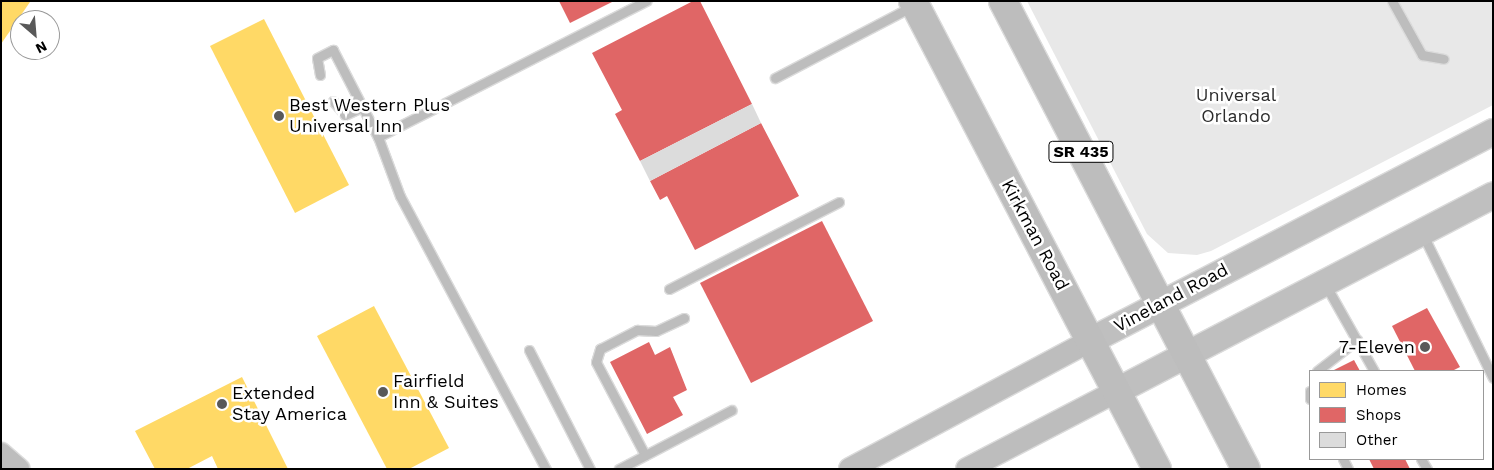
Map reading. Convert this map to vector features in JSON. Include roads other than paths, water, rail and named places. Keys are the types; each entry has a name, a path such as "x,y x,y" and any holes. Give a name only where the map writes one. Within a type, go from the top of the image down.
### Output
{"main road":[{"name":"SR 435","path":"1002,1 1246,469"},
{"name":"Kirkman Road","path":"914,3 1157,469"},
{"name":"Vineland Road","path":"1090,341 1493,132"},
{"path":"1117,391 1493,196"}],"street":[{"name":"Vineland Road","path":"850,469 1090,341"},
{"path":"967,469 1117,391"},
{"path":"1,454 18,469"}],"lane":[{"path":"378,137 646,1"},
{"path":"1392,1 1422,55 1444,59"},
{"path":"775,78 914,3"},
{"path":"320,75 317,58 332,50 378,137 400,196 483,348 546,469"},
{"path":"333,101 345,115 362,108"},
{"path":"669,289 839,202"},
{"path":"1422,232 1493,378"},
{"path":"1325,283 1373,370"},
{"path":"645,455 596,362 600,349 637,330 656,331 684,318"},
{"path":"1318,370 1357,340"},
{"path":"529,350 590,469"},
{"path":"619,469 732,410"}],"place":[{"name":"Best Western Plus Universal Inn","path":"279,116"},
{"name":"7-Eleven","path":"1425,347"},
{"name":"Fairfield Inn & Suites","path":"383,392"},
{"name":"Extended Stay America","path":"222,404"}],"park label":[{"name":"Universal Orlando","path":"1236,106"}]}
